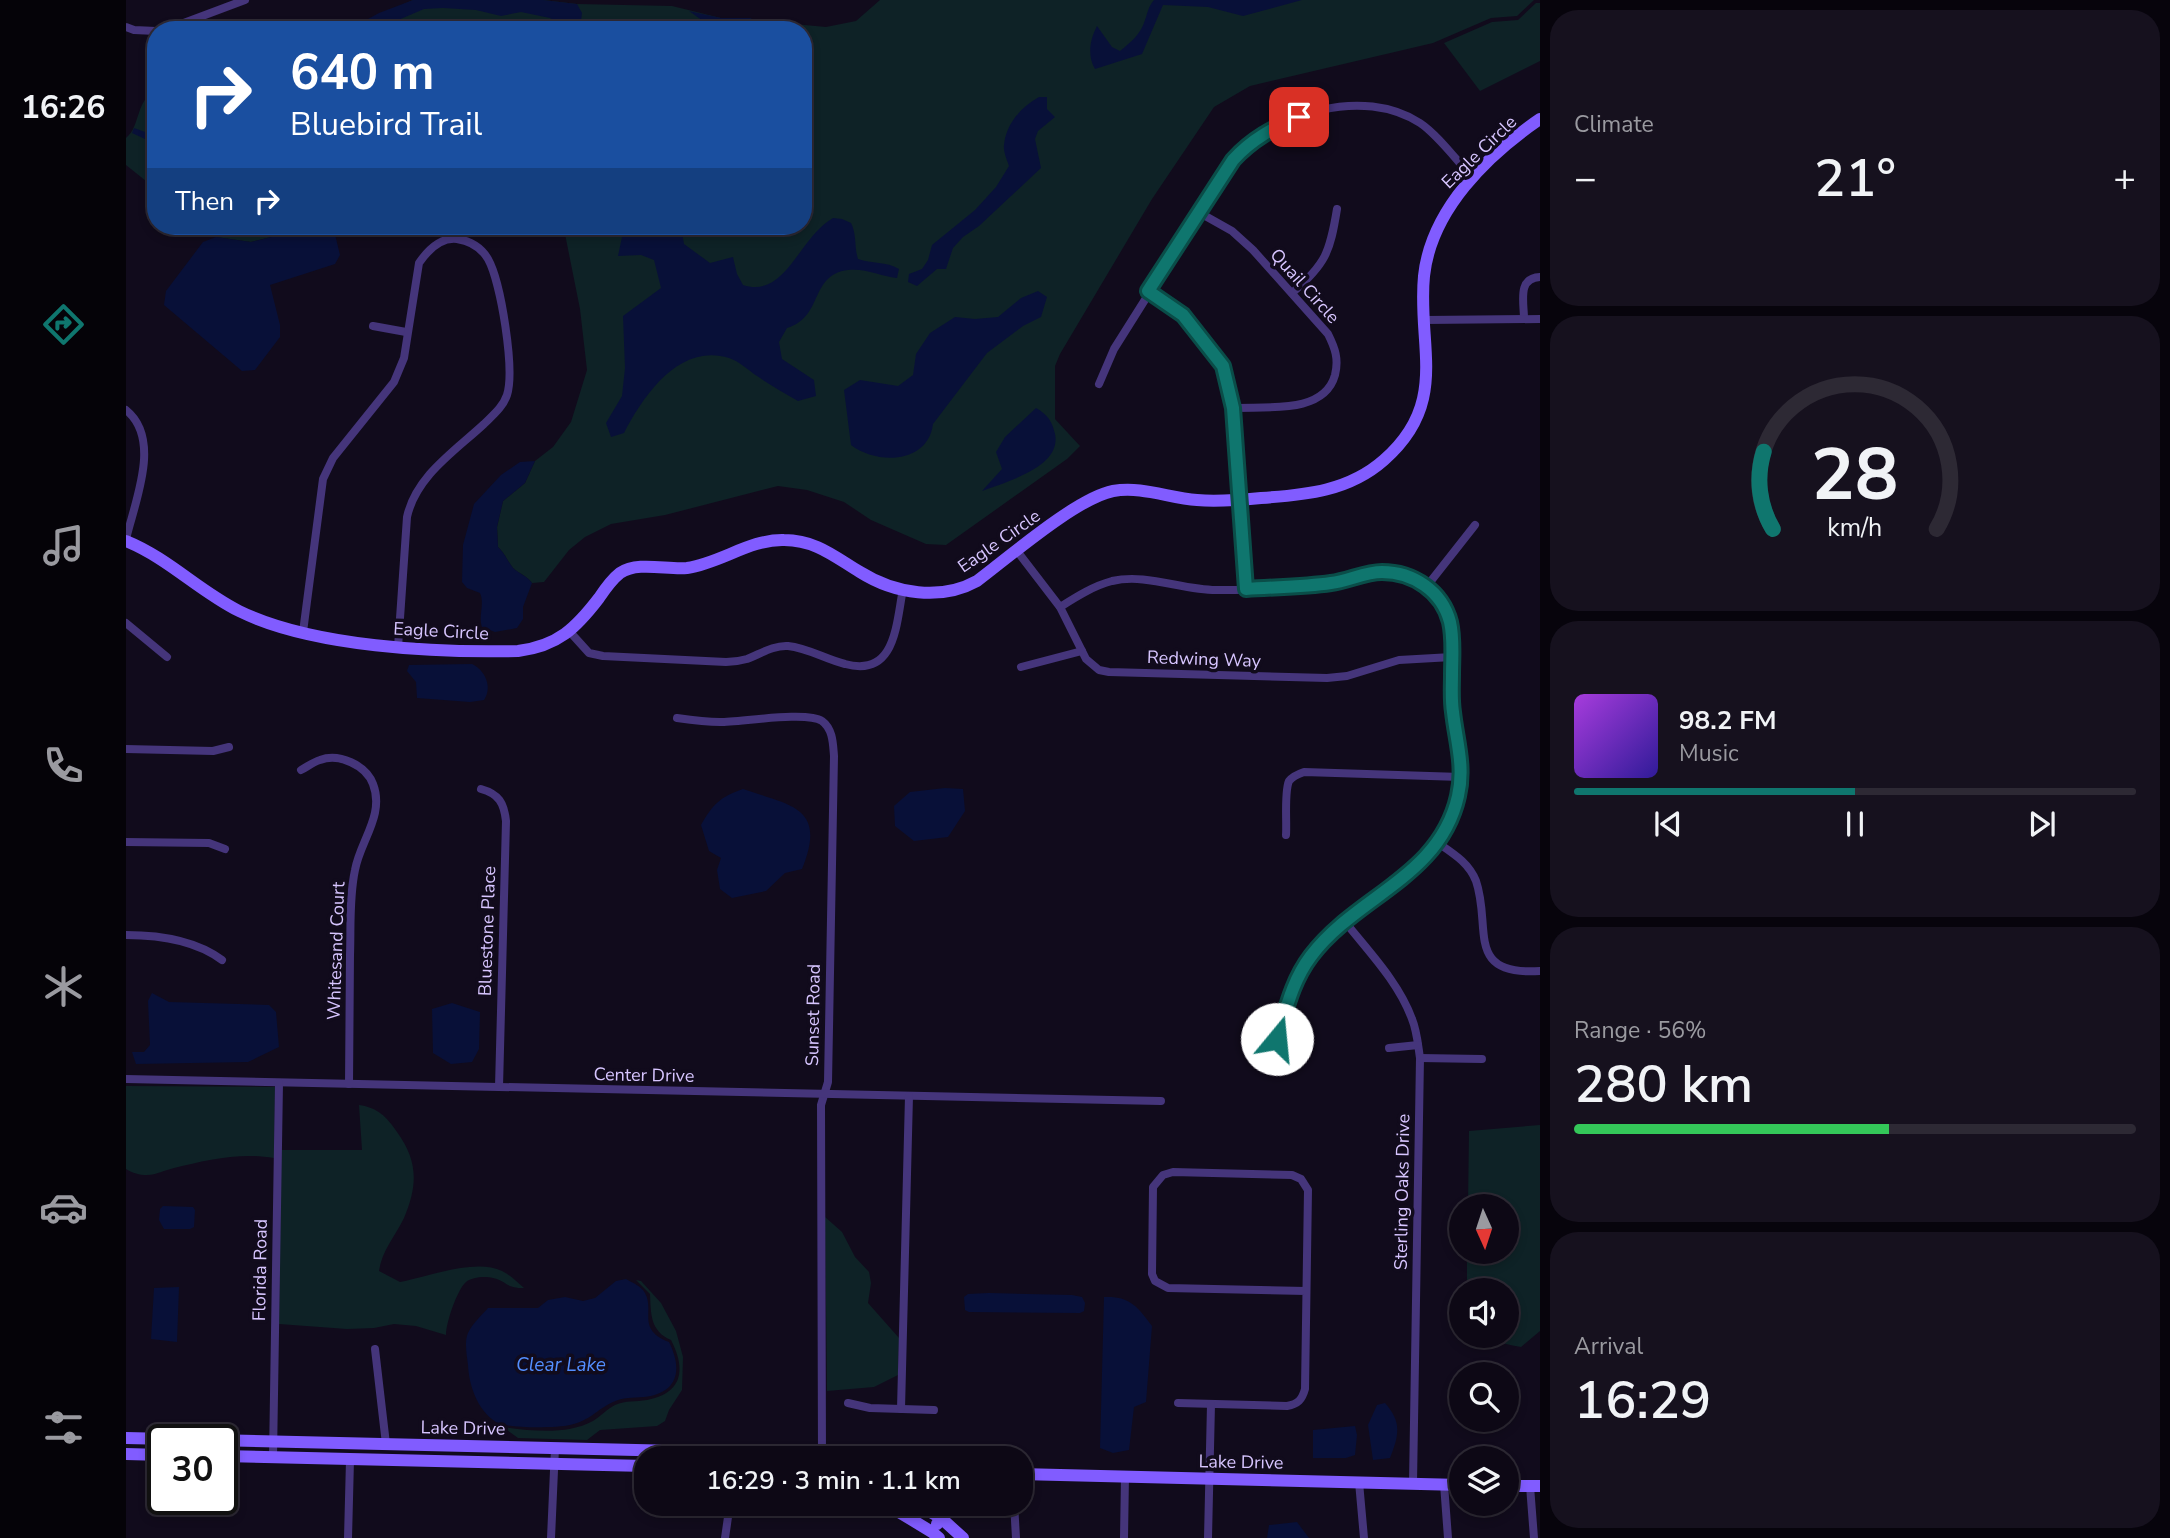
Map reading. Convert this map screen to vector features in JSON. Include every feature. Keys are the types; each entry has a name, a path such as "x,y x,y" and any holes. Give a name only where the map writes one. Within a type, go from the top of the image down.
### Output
{"street":[{"path":"189,21 245,0"},
{"path":"126,27 147,31"},
{"path":"1099,384 1114,349 1148,291 1233,160 1249,143 1273,128 1299,117 1333,109 1362,105 1380,107 1403,114 1422,124 1472,177"},
{"name":"Eagle Circle","path":"126,540 164,560 201,589 240,611 282,627 341,640 398,647 518,651 539,647 570,632 622,571 641,567 672,569 702,565 768,541 811,543 836,555 872,579 903,589 941,593 965,587 1083,503 1113,491 1145,491 1195,500 1238,500 1325,491 1362,476 1387,458 1410,429 1423,398 1427,368 1424,276 1432,241 1446,211 1472,177 1540,119"},
{"path":"1292,293 1313,275 1325,259 1332,240 1337,209"},
{"name":"Quail Circle","path":"1200,213 1232,231 1292,293 1328,334 1336,348 1338,362 1331,386 1321,396 1295,405 1233,408"},
{"path":"303,632 323,479 333,458 394,382 404,358 419,263 427,250 450,239 467,241 481,250 490,263 500,292 509,388 501,407 423,481 410,503 398,647"},
{"path":"1524,319 1525,283 1531,278 1540,277"},
{"path":"1148,291 1183,315 1223,366 1233,408 1246,589"},
{"path":"1425,320 1540,319"},
{"path":"373,327 406,332"},
{"path":"126,410 140,425 145,450 126,540"},
{"path":"1427,586 1475,525"},
{"name":"Redwing Way","path":"1017,551 1060,607 1092,665 1109,672 1326,678 1347,676 1399,660 1452,657"},
{"path":"1060,607 1094,587 1125,579 1216,590 1327,584 1382,572 1411,577 1427,586 1438,598 1450,621 1452,710 1459,746 1461,777 1454,810 1438,843 1419,864 1312,954 1294,982 1277,1039"},
{"path":"570,632 589,653 603,656 726,662 744,660 784,646 818,653 845,664 870,666 888,653 893,641 903,589"},
{"path":"126,623 167,657"},
{"path":"1021,667 1082,650"},
{"name":"Sunset Road","path":"677,718 723,722 815,718 824,722 832,735 834,756 828,1082 821,1105 822,1446"},
{"path":"126,749 213,751 229,747"},
{"name":"Whitesand Court","path":"301,770 320,759 357,764 372,780 375,789 376,810 373,824 358,854 351,896 349,1084"},
{"path":"1286,835 1287,789 1295,775 1304,772 1461,777"},
{"name":"Bluestone Place","path":"481,789 499,797 506,821 499,1087"},
{"path":"126,842 209,843 225,849"},
{"path":"1438,843 1463,861 1475,880 1482,935 1491,956 1508,970 1540,971"},
{"name":"Sterling Oaks Drive","path":"1346,923 1403,998 1413,1020 1420,1058 1413,1483"},
{"path":"126,935 161,936 211,952 222,960"},
{"path":"1388,1048 1418,1045"},
{"path":"1420,1058 1482,1059"},
{"name":"Center Drive","path":"126,1079 1161,1101"},
{"name":"Florida Road","path":"274,1457 278,1083"},
{"path":"901,1409 909,1096"},
{"path":"1178,1403 1287,1406 1300,1402 1305,1389 1308,1190 1301,1179 1292,1175 1173,1172 1157,1180 1153,1187 1152,1274 1160,1285 1168,1288 1306,1291"},
{"path":"375,1349 386,1444"},
{"path":"848,1403 870,1408 934,1410"},
{"path":"1208,1538 1211,1404"},
{"name":"Lake Drive","path":"126,1438 634,1450"},
{"path":"551,1538 555,1448"},
{"path":"126,1454 147,1455"},
{"name":"Lake Drive","path":"238,1456 634,1466"},
{"path":"348,1538 350,1460"},
{"name":"Lake Drive","path":"1033,1474 1449,1484"},
{"path":"1124,1538 1125,1476"},
{"path":"1359,1482 1364,1538"},
{"path":"1444,1484 1448,1538"},
{"path":"1534,1538 1535,1486"},
{"path":"725,1538 728,1516"},
{"path":"905,1516 936,1535 941,1518"},
{"path":"938,1516 963,1538"},
{"path":"1015,1516 1016,1538"}],"green space":[{"path":"413,0 543,0 577,4 672,6 721,18 750,18 756,21 365,21"},
{"path":"880,0 1534,0 1517,16 1491,18 1433,43 1250,86 1214,107 1152,199 1055,366 1055,419 1080,446 1067,459 946,545 926,544 871,520 844,502 807,490 778,486 665,515 611,524 585,537 569,550 544,582 532,583 513,568 498,547 497,527 503,501 525,483 535,461 553,447 571,422 587,370 580,309 565,235 812,235 812,26 826,27 856,21"},
{"path":"1536,3 1540,3 1540,61 1480,91 1444,43 1492,22 1518,20"},
{"path":"147,98 147,182 126,165 126,138 134,127"},
{"path":"213,235 279,235 251,242"},
{"path":"126,1086 275,1087 274,1158 224,1158 150,1175 126,1169"},
{"path":"359,1105 376,1111 389,1121 409,1153 414,1174 409,1206 386,1250 379,1271 400,1282 465,1267 491,1268 505,1273 524,1288 513,1287 490,1277 469,1280 456,1299 446,1335 416,1326 394,1324 347,1329 279,1324 281,1150 362,1150"},
{"path":"1540,1125 1540,1331 1521,1347 1519,1278 1467,1278 1467,1264 1519,1264 1519,1194 1468,1194 1469,1131"},
{"path":"825,1217 842,1232 855,1257 869,1272 871,1283 868,1303 899,1338 898,1375 874,1387 827,1391"},
{"path":"636,1280 641,1281 661,1303 676,1331 683,1357 682,1390 665,1421 657,1426 600,1430 587,1440 518,1438 503,1427 537,1431 572,1428 593,1421 615,1405 659,1397 674,1386 679,1370 676,1351 671,1340 655,1327 650,1294"}],"water":[{"path":"413,0 543,0 577,4 582,13 581,21 555,21 521,12 501,16 476,10 443,8 424,9 396,21 364,21"},
{"path":"1154,0 1302,0 1243,16 1208,7 1163,5 1142,54 1095,69 1090,48 1097,26 1112,47 1120,51 1138,34"},
{"path":"689,11 721,18 750,18 756,21 703,21"},
{"path":"1039,97 1047,97 1047,109 1055,117 1038,131 1035,139 1041,168 979,226 963,237 953,248 946,269 937,269 917,286 908,282 909,274 922,269 928,260 932,245 975,210 996,187 1009,166 1004,147 1011,123 1026,106"},
{"path":"134,128 147,133 147,140 132,133"},
{"path":"833,218 851,223 858,259 899,269 897,278 861,270 836,273 821,288 807,315 799,323 787,328 779,342 782,359 814,380 816,396 798,401 729,358 711,355 694,358 665,376 642,403 624,433 611,437 606,423 622,396 625,368 623,316 661,288 654,260 641,255 618,256 622,237 682,235 684,244 710,263 733,257 743,285 758,287 781,275 821,227"},
{"path":"279,235 335,235 340,255 335,264 270,285 280,325 280,337 255,370 242,371 164,305 166,291 203,242 216,237 251,242"},
{"path":"1038,291 1047,297 1041,317 1023,326 987,353 933,424 922,447 900,457 887,458 874,456 851,445 844,390 860,380 898,386 913,375 916,354 930,333 955,317 998,317 1021,298"},
{"path":"1036,408 1046,416 1054,429 1055,446 1050,456 1017,478 982,491 1002,469 996,452 1005,437"},
{"path":"535,461 525,483 503,501 497,527 498,547 513,568 532,583 523,607 523,619 517,628 495,632 482,627 480,593 467,588 462,582 463,545 474,504 501,475 520,462"},
{"path":"472,664 481,670 488,684 484,700 470,702 417,698 416,682 407,671 409,665"},
{"path":"743,789 790,805 800,812 807,821 810,833 809,848 802,869 785,873 766,891 732,898 720,889 717,870 721,858 709,851 701,825 718,802"},
{"path":"963,789 965,811 948,837 914,841 895,826 894,806 910,792"},
{"path":"152,993 169,1002 269,1005 276,1012 279,1047 248,1062 136,1064 132,1052 144,1052 150,1045 148,1001"},
{"path":"452,1003 480,1012 479,1049 472,1062 451,1064 433,1053 432,1009"},
{"path":"163,1206 193,1207 194,1227 164,1229 159,1220"},
{"name":"Clear Lake","path":"626,1279 645,1293 650,1326 659,1337 669,1342 676,1362 671,1385 655,1395 617,1400 570,1425 510,1426 489,1417 472,1389 466,1345 470,1330 488,1308 538,1308 548,1300 565,1297 583,1301 595,1298 616,1281"},
{"path":"179,1287 177,1342 151,1339 154,1288"},
{"path":"968,1294 1072,1295 1082,1297 1085,1303 1084,1311 965,1310 964,1297"},
{"path":"1104,1297 1127,1300 1152,1326 1146,1402 1134,1407 1129,1450 1113,1453 1100,1448"},
{"path":"1385,1403 1394,1416 1397,1436 1390,1458 1373,1460 1368,1425 1377,1405"},
{"path":"1355,1426 1355,1455 1346,1458 1313,1458 1313,1430"},
{"path":"1297,1522 1309,1538 1267,1538 1269,1525"}],"route":[{"path":"1277,1039 1294,982 1312,954 1419,864 1438,843 1454,810 1461,777 1461,759 1452,710 1450,621 1438,598 1427,586 1411,577 1382,572 1327,584 1246,589 1233,408 1228,381 1223,366 1183,315 1148,291 1233,160 1249,143 1273,128 1299,117"}]}
